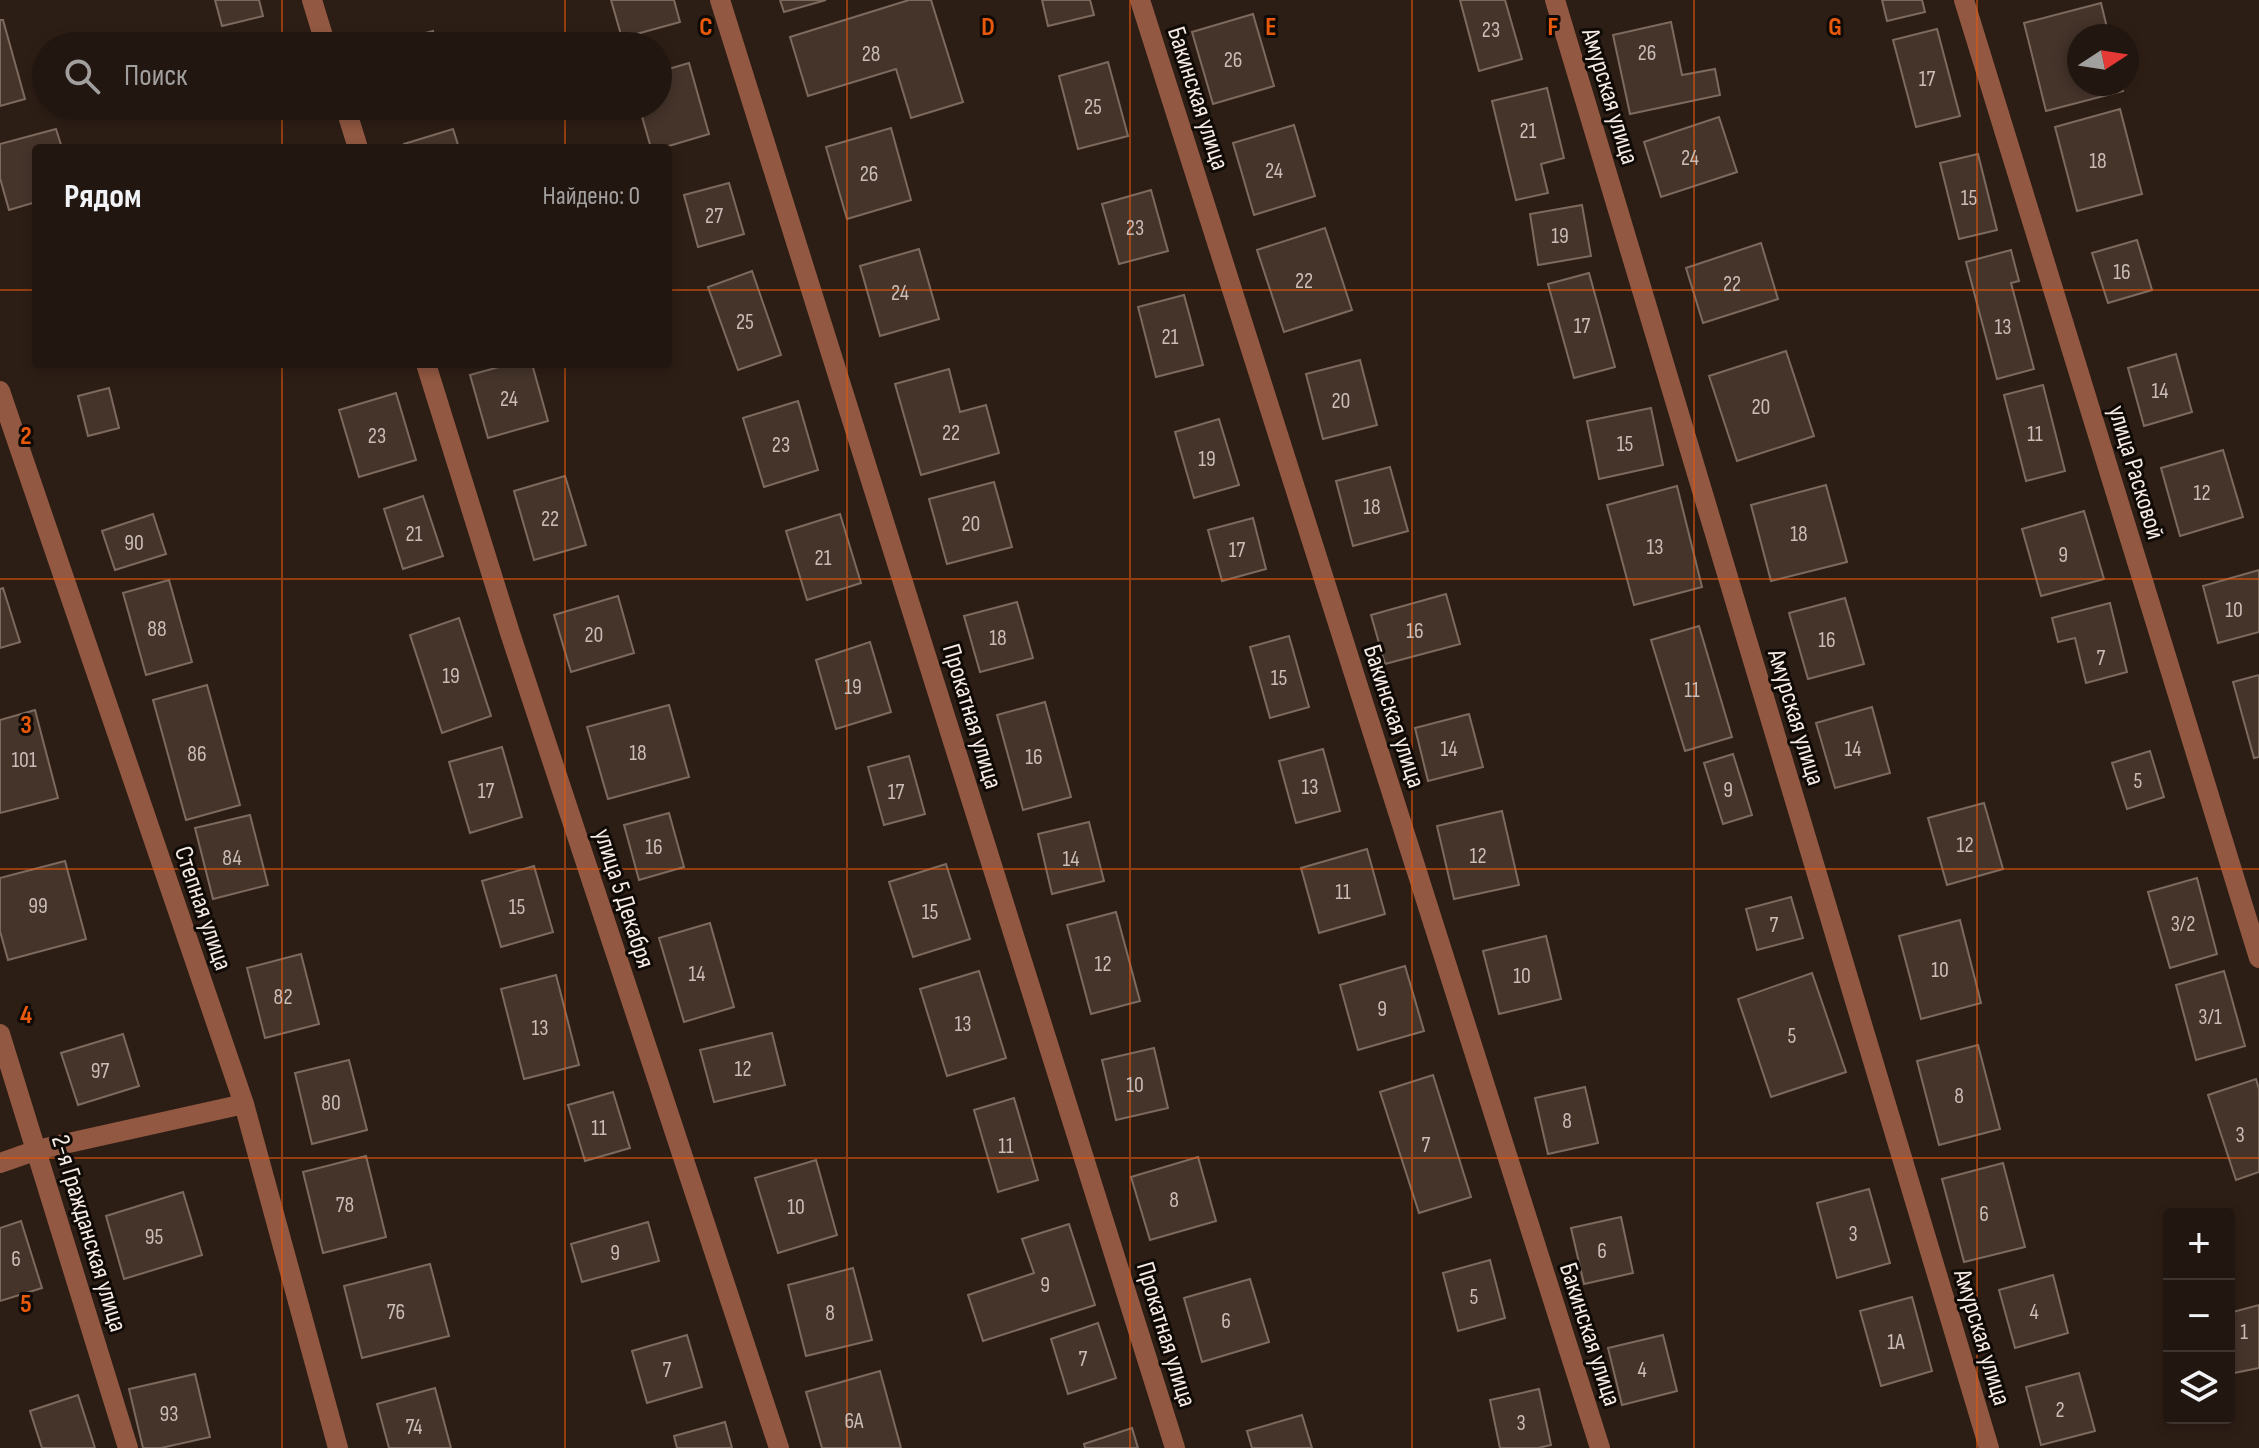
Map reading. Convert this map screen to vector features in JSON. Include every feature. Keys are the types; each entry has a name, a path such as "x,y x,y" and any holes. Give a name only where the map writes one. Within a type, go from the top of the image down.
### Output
{"street":[{"path":"312,0 322,32"},
{"name":"Прокатная улица","path":"720,0 1175,1448"},
{"name":"Бакинская улица","path":"1140,0 1600,1448"},
{"name":"Амурская улица","path":"1555,0 1989,1448"},
{"name":"улица Расковой","path":"1964,0 2259,958"},
{"path":"349,120 357,144"},
{"name":"улица 5 Декабря","path":"427,368 510,633 779,1448"},
{"name":"Степная улица","path":"0,391 244,1104 338,1448"},
{"name":"2-я Гражданская улица","path":"0,1034 128,1448"},
{"path":"0,1163 37,1150 244,1104"}],"building":[{"path":"215,0 259,0 263,16 222,26"},
{"path":"611,0 674,0 680,22 644,32 620,32"},
{"path":"780,0 826,0 784,12"},
{"path":"909,0 931,0 963,102 911,118 896,69 808,96 790,37"},
{"path":"1042,0 1090,0 1094,15 1048,26"},
{"path":"1460,0 1505,0 1522,59 1479,71"},
{"path":"1882,0 1922,0 1925,12 1887,21"},
{"path":"2101,3 2106,24 2067,24 2067,96 2104,96 2046,111 2024,23"},
{"path":"1253,14 1274,86 1213,104 1192,32"},
{"path":"0,20 3,20 25,99 0,106"},
{"path":"1671,22 1682,75 1715,69 1720,95 1630,114 1613,35"},
{"path":"1937,29 1960,116 1916,127 1893,40"},
{"path":"1108,62 1128,136 1078,149 1059,76"},
{"path":"689,63 709,134 672,145 650,144 643,120 672,120 672,68"},
{"path":"1547,88 1564,158 1541,164 1548,193 1516,200 1492,101"},
{"path":"2120,109 2142,194 2077,211 2055,127"},
{"path":"1719,117 1737,172 1661,197 1644,142"},
{"path":"1294,125 1315,196 1254,215 1233,143"},
{"path":"891,128 911,200 847,219 826,147"},
{"path":"56,129 61,144 32,144 32,203 9,210 0,178 0,144"},
{"path":"453,129 458,144 404,144"},
{"path":"1978,154 1997,230 1959,239 1940,163"},
{"path":"729,183 744,234 698,247 684,195"},
{"path":"1151,190 1168,251 1119,264 1102,204"},
{"path":"1582,205 1591,256 1538,265 1530,214"},
{"path":"1325,228 1352,310 1284,332 1257,250"},
{"path":"2137,240 2152,290 2108,303 2092,253"},
{"path":"1761,243 1778,299 1703,323 1686,268"},
{"path":"919,249 939,319 880,336 860,266"},
{"path":"2011,250 2019,281 2011,283 2034,369 1997,379 1966,262"},
{"path":"752,271 781,355 738,370 708,287"},
{"path":"1589,273 1615,367 1574,378 1548,284"},
{"path":"1184,295 1203,365 1156,377 1138,307"},
{"path":"1786,351 1814,436 1737,461 1709,376"},
{"path":"2176,354 2192,412 2144,426 2128,368"},
{"path":"1360,360 1377,425 1323,439 1306,374"},
{"path":"495,368 533,368 548,421 488,438 470,375"},
{"path":"949,369 960,412 986,405 999,453 921,475 895,384"},
{"path":"2043,385 2065,471 2026,481 2004,395"},
{"path":"109,388 119,428 88,436 78,396"},
{"path":"396,393 416,460 359,477 339,410"},
{"path":"798,401 818,470 764,487 743,418"},
{"path":"1651,408 1663,465 1599,479 1587,421"},
{"path":"1219,419 1239,485 1194,498 1175,432"},
{"path":"2223,450 2243,517 2180,536 2161,468"},
{"path":"1390,467 1408,531 1353,546 1336,481"},
{"path":"565,476 586,545 534,560 514,491"},
{"path":"994,482 1012,547 947,564 929,499"},
{"path":"1826,485 1847,562 1771,581 1751,505"},
{"path":"1677,486 1702,587 1634,605 1607,505"},
{"path":"423,496 443,556 403,569 384,509"},
{"path":"2084,511 2104,579 2041,596 2022,529"},
{"path":"153,514 166,554 115,570 102,531"},
{"path":"840,514 861,583 807,600 786,531"},
{"path":"1253,518 1266,569 1222,581 1208,530"},
{"path":"2259,570 2259,632 2218,643 2203,586"},
{"path":"169,580 192,662 146,675 123,593"},
{"path":"3,588 20,642 0,648 0,589"},
{"path":"1446,594 1460,644 1385,664 1371,615"},
{"path":"618,596 634,653 571,672 554,615"},
{"path":"1845,598 1864,664 1808,679 1789,613"},
{"path":"1017,602 1033,658 980,672 964,616"},
{"path":"2110,603 2127,672 2086,683 2075,638 2058,642 2052,618"},
{"path":"459,618 491,716 442,733 410,635"},
{"path":"1699,626 1732,737 1685,751 1651,640"},
{"path":"1289,636 1309,707 1270,718 1250,647"},
{"path":"870,642 891,712 836,729 816,660"},
{"path":"2259,675 2259,757 2254,758 2233,682"},
{"path":"207,685 240,805 186,820 153,700"},
{"path":"1045,702 1071,797 1023,810 997,715"},
{"path":"669,705 689,777 608,799 587,727"},
{"path":"1872,707 1890,773 1835,788 1816,723"},
{"path":"35,710 58,798 0,813 0,720"},
{"path":"1469,714 1483,767 1428,781 1415,728"},
{"path":"502,747 522,817 470,833 449,762"},
{"path":"1323,749 1340,811 1296,823 1279,761"},
{"path":"2150,751 2164,797 2127,809 2112,763"},
{"path":"1733,754 1752,815 1723,824 1704,763"},
{"path":"909,756 925,814 884,825 868,767"},
{"path":"1984,803 2003,869 1947,885 1928,818"},
{"path":"1502,811 1519,885 1454,899 1437,826"},
{"path":"669,813 684,867 639,880 624,825"},
{"path":"250,815 268,885 213,899 195,828"},
{"path":"1089,822 1104,881 1052,894 1038,834"},
{"path":"1367,849 1385,914 1319,933 1301,868"},
{"path":"65,861 86,939 8,960 0,931 0,878"},
{"path":"946,864 970,939 913,957 889,882"},
{"path":"534,866 553,932 501,947 482,881"},
{"path":"2197,878 2217,954 2170,968 2148,892"},
{"path":"1791,897 1803,938 1757,950 1746,909"},
{"path":"1116,912 1140,1001 1091,1014 1067,925"},
{"path":"1960,920 1981,1003 1921,1019 1899,936"},
{"path":"710,923 734,1007 684,1022 659,938"},
{"path":"1546,936 1561,999 1499,1014 1483,951"},
{"path":"301,954 319,1024 265,1038 247,968"},
{"path":"1405,966 1424,1031 1358,1050 1340,985"},
{"path":"979,971 1006,1058 947,1076 920,989"},
{"path":"2224,971 2245,1046 2196,1060 2176,985"},
{"path":"1812,973 1846,1072 1771,1097 1738,999"},
{"path":"556,975 579,1065 524,1079 501,989"},
{"path":"772,1033 785,1085 714,1102 700,1050"},
{"path":"123,1034 139,1086 78,1105 61,1053"},
{"path":"1978,1045 2000,1129 1939,1145 1917,1061"},
{"path":"1154,1048 1168,1108 1116,1120 1102,1060"},
{"path":"349,1060 367,1130 312,1144 295,1073"},
{"path":"1433,1075 1471,1197 1419,1213 1380,1092"},
{"path":"2256,1079 2259,1089 2259,1172 2236,1180 2208,1095"},
{"path":"1585,1087 1598,1143 1548,1154 1535,1098"},
{"path":"613,1092 630,1148 585,1161 568,1105"},
{"path":"1014,1098 1038,1180 998,1192 974,1110"},
{"path":"366,1156 386,1237 323,1253 303,1172"},
{"path":"1198,1157 1216,1221 1150,1240 1131,1177"},
{"path":"816,1160 837,1235 778,1253 755,1178"},
{"path":"2003,1163 2025,1247 1964,1262 1942,1179"},
{"path":"1869,1189 1890,1263 1837,1278 1817,1203"},
{"path":"183,1192 202,1255 124,1279 106,1216"},
{"path":"1621,1217 1633,1273 1584,1284 1571,1228"},
{"path":"21,1221 42,1288 0,1301 0,1228"},
{"path":"648,1222 659,1261 582,1282 571,1244"},
{"path":"1069,1224 1095,1305 983,1341 968,1295 1034,1273 1022,1239"},
{"path":"1490,1260 1505,1318 1458,1331 1443,1273"},
{"path":"430,1264 449,1336 362,1358 344,1286"},
{"path":"853,1268 872,1340 806,1356 788,1285"},
{"path":"2053,1275 2068,1333 2015,1348 1999,1290"},
{"path":"1250,1279 1269,1342 1202,1362 1184,1298"},
{"path":"1912,1297 1932,1371 1881,1386 1860,1311"},
{"path":"2259,1305 2259,1368 2235,1373 2235,1311"},
{"path":"1098,1323 1116,1378 1068,1394 1051,1339"},
{"path":"687,1335 702,1387 647,1403 632,1351"},
{"path":"1663,1335 1677,1391 1622,1405 1608,1348"},
{"path":"880,1371 901,1448 822,1448 806,1392"},
{"path":"2079,1373 2095,1431 2041,1445 2026,1387"},
{"path":"195,1374 210,1437 161,1448 143,1448 129,1389"},
{"path":"435,1388 451,1448 389,1448 377,1404"},
{"path":"1539,1389 1551,1445 1500,1448 1490,1400"},
{"path":"78,1395 95,1448 42,1448 30,1411"},
{"path":"1302,1415 1312,1448 1252,1448 1247,1431"},
{"path":"725,1422 732,1448 677,1448 674,1436"},
{"path":"1132,1428 1138,1448 1085,1448 1084,1444"}]}
